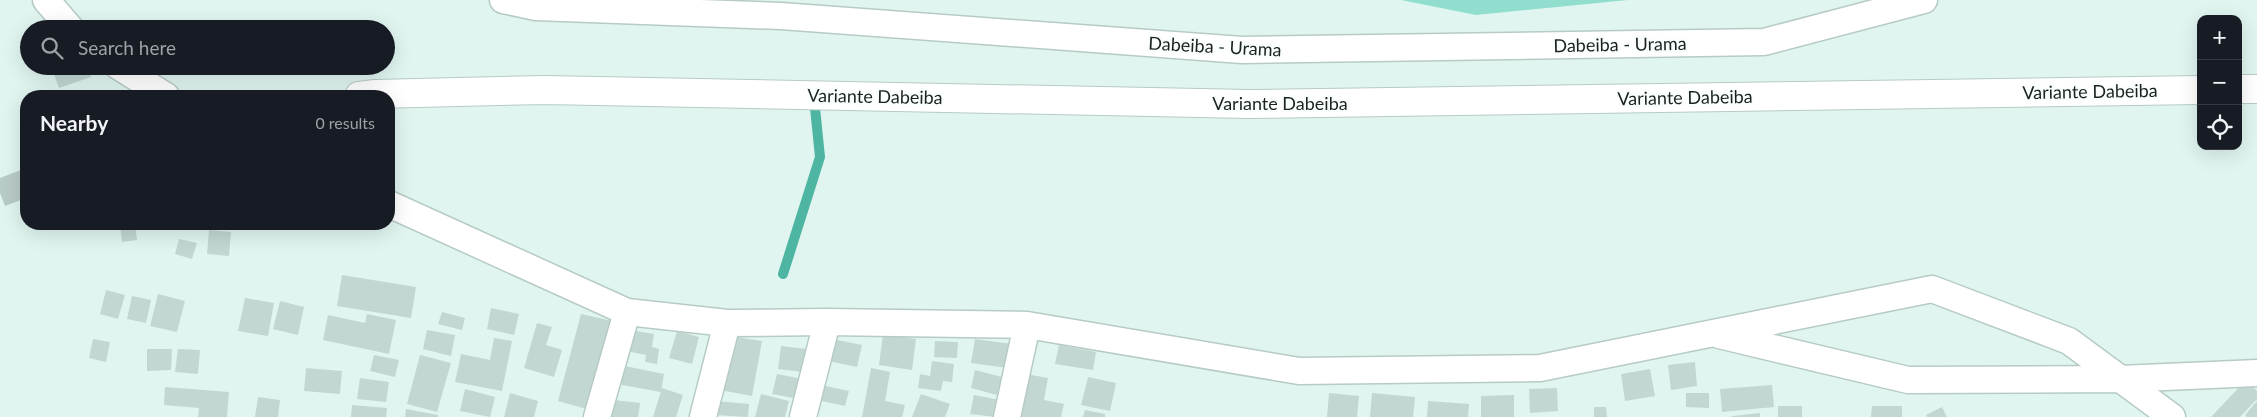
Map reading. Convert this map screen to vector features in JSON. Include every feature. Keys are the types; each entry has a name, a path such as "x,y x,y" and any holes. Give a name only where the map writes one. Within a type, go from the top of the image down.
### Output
{"highway":[{"path":"2242,89 2257,89"},
{"name":"Variante Dabeiba","path":"395,94 545,90 1249,104 2197,90"}],"street":[{"path":"46,0 63,20"},
{"name":"Dabeiba - Urama","path":"503,0 536,6 782,16 1242,50 1764,42 1924,0"},
{"path":"132,75 156,90"},
{"path":"395,207 626,312 727,323 827,322 1027,325 1299,371 1540,368 1932,289 2069,341 2172,417"},
{"path":"597,417 626,312"},
{"path":"803,417 827,322"},
{"path":"703,417 727,323"},
{"path":"1007,417 1027,325"},
{"path":"1711,333 1908,380 2120,379 2257,374"}],"green space":[{"path":"1401,0 1628,0 1476,15"}],"building":[{"path":"54,75 90,75 91,77 59,88"},
{"path":"121,230 136,230 137,240 122,242"},
{"path":"209,230 231,232 229,256 207,254"},
{"path":"179,239 197,243 192,259 175,254"},
{"path":"342,275 416,287 411,318 337,306"},
{"path":"106,290 125,295 118,319 100,314"},
{"path":"158,294 185,301 177,332 150,326"},
{"path":"132,296 151,300 146,323 127,319"},
{"path":"245,298 274,303 268,336 238,331"},
{"path":"280,301 304,307 298,335 273,329"},
{"path":"491,308 519,314 514,335 487,329"},
{"path":"442,312 465,318 462,330 438,324"},
{"path":"367,314 396,320 389,354 323,340 328,315 365,323"},
{"path":"581,314 617,322 594,411 558,401"},
{"path":"537,323 552,327 546,345 562,350 554,377 524,368"},
{"path":"427,330 455,335 451,356 423,349"},
{"path":"630,330 654,334 652,347 659,349 657,364 645,362 646,355 626,351"},
{"path":"677,331 699,337 692,364 669,358"},
{"path":"883,334 916,339 912,370 879,365"},
{"path":"730,336 762,341 752,396 720,390"},
{"path":"494,338 512,341 502,391 455,382 461,354 490,360"},
{"path":"93,339 110,342 106,362 89,358"},
{"path":"833,339 862,345 857,367 828,361"},
{"path":"975,339 1012,344 1008,368 971,363"},
{"path":"935,341 958,342 957,358 934,357"},
{"path":"1059,345 1096,352 1093,370 1055,364"},
{"path":"781,346 806,349 803,372 778,369"},
{"path":"147,349 172,349 171,370 147,371"},
{"path":"178,349 200,350 198,374 175,372"},
{"path":"374,355 399,360 395,377 370,371"},
{"path":"420,355 451,363 437,412 407,404"},
{"path":"932,361 954,364 952,382 943,381 941,391 918,388 920,374 930,376"},
{"path":"1695,362 1697,386 1671,390 1668,365"},
{"path":"620,365 664,374 661,392 617,384"},
{"path":"306,368 342,371 340,394 304,391"},
{"path":"871,368 890,372 885,401 905,405 902,417 862,417"},
{"path":"1650,369 1655,396 1625,401 1621,374"},
{"path":"975,370 1002,377 997,395 971,388"},
{"path":"1020,373 1048,378 1044,400 1064,404 1061,417 1011,417"},
{"path":"777,374 803,379 799,399 772,394"},
{"path":"1088,377 1116,383 1110,411 1081,405"},
{"path":"360,378 389,382 386,402 357,399"},
{"path":"2246,380 2257,391 2257,399 2240,417 2211,417"},
{"path":"821,385 849,391 845,406 817,400"},
{"path":"1772,385 1774,407 1722,412 1720,389"},
{"path":"165,387 229,392 227,417 198,417 199,408 164,405"},
{"path":"662,388 683,395 676,417 653,417"},
{"path":"1557,388 1558,411 1530,413 1529,389"},
{"path":"465,389 495,397 490,417 460,411"},
{"path":"510,393 538,401 534,417 504,417"},
{"path":"1329,393 1359,396 1357,417 1327,417"},
{"path":"1372,393 1415,397 1413,417 1370,417"},
{"path":"1686,393 1709,393 1709,408 1686,407"},
{"path":"761,394 789,401 785,417 755,417"},
{"path":"921,394 950,404 945,417 912,417"},
{"path":"974,395 1000,400 996,417 970,414"},
{"path":"1514,395 1514,417 1481,417 1481,396"},
{"path":"258,397 280,400 278,417 255,417"},
{"path":"614,400 640,403 638,417 611,417"},
{"path":"716,401 749,404 748,417 714,415"},
{"path":"1428,401 1469,404 1468,417 1427,417"},
{"path":"2257,401 2257,417 2247,417 2245,415"},
{"path":"352,405 387,408 386,417 351,417"},
{"path":"1778,406 1802,406 1802,417 1778,417"},
{"path":"1872,406 1902,406 1902,417 1871,417"},
{"path":"1594,407 1606,407 1607,417 1594,417"},
{"path":"1942,407 1947,417 1927,417 1926,415"},
{"path":"406,409 438,415 438,417 405,417"},
{"path":"1085,410 1105,414 1105,417 1083,417"},
{"path":"1760,413 1760,417 1732,417 1732,416"}],"waterway":[{"path":"783,274 820,157 815,108"}],"tunnel":[{"path":"0,193 20,185"}]}
